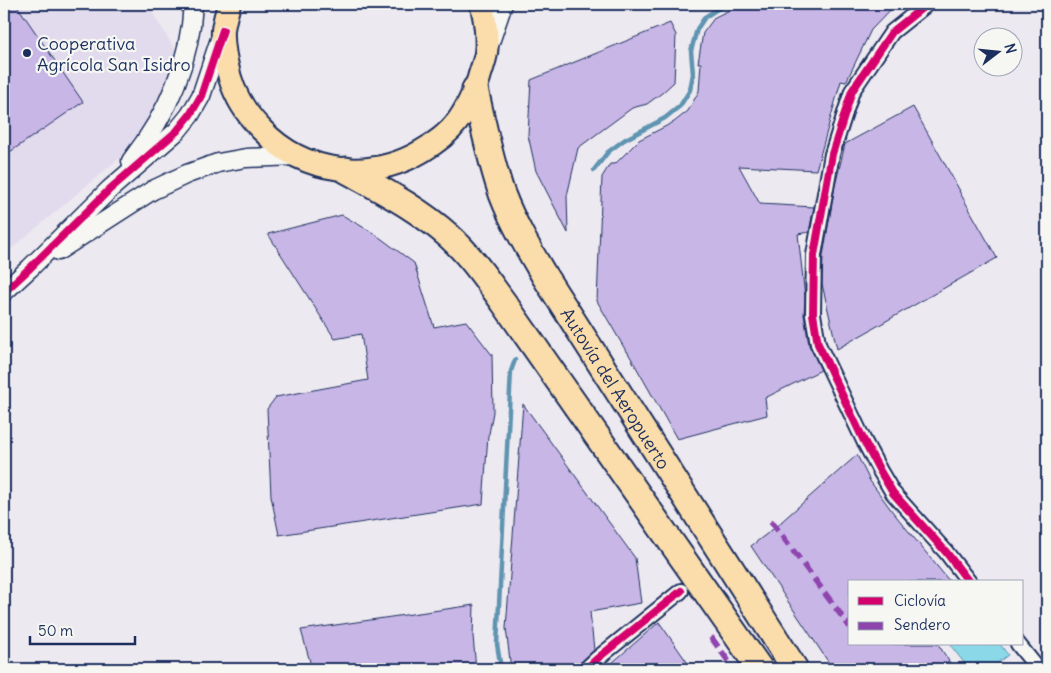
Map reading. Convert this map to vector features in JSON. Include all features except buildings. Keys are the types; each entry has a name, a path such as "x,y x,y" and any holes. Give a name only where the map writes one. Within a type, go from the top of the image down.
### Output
{"highway":[{"path":"229,4 223,30 225,61 234,90 250,117 271,140 296,156 321,166 346,170 377,169 407,160 434,144 457,123 475,89 486,52 485,14 482,4"},
{"name":"Autovía del Aeropuerto","path":"475,89 502,194 526,244 545,277 795,669"},
{"path":"346,170 415,210 450,237 471,259 504,303 760,669"}],"street":[{"path":"110,189 158,122 172,94 185,58 193,16 193,4"},
{"path":"486,52 503,4"},
{"path":"927,4 892,32 852,91 832,154 814,255 813,314 818,344 864,441 893,493 946,552 967,580"},
{"path":"4,292 110,189 177,131 190,115 201,96 223,30"},
{"path":"30,268 153,190 187,174 218,163 246,158 296,156"},
{"path":"586,669 681,591"},
{"path":"1020,646 1038,669"}],"shaded area":[{"path":"4,4 147,4 179,56 148,134 4,255"}],"water":[{"path":"951,646 1001,646 1008,655 989,669 969,669"}],"waterway":[{"path":"594,170 608,152 624,140 665,118 680,106 690,90 693,74 691,51 697,29 705,17 725,4"},
{"path":"501,669 497,644 511,371 515,360"}],"marked path":[{"path":"771,521 848,624"},
{"path":"711,637 734,669"}],"cycle path":[{"path":"927,4 892,32 852,91 832,154 814,255 813,314 818,344 880,471 893,493 946,552 967,580"},
{"path":"4,292 110,189 177,131 190,115 201,96 223,30"},
{"path":"586,669 681,591"}],"place":[{"name":"Cooperativa Agrícola San Isidro","path":"27,53"}]}
